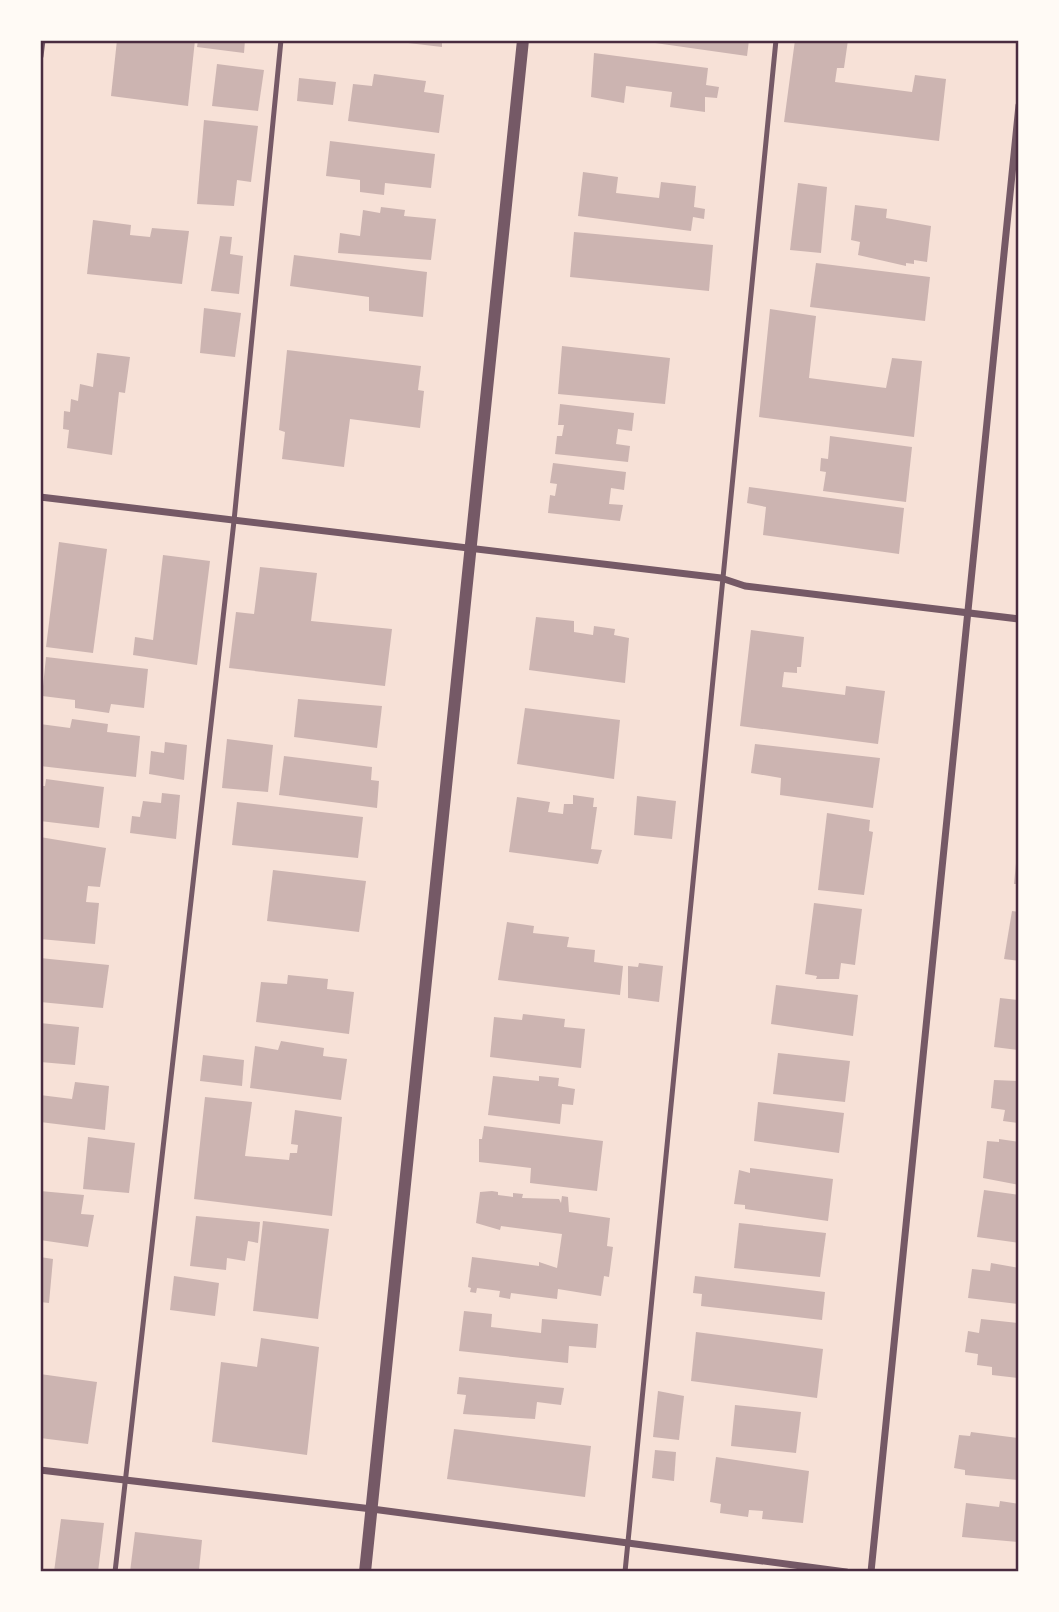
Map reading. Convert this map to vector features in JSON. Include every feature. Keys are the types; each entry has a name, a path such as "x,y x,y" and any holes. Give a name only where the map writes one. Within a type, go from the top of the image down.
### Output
{"street":[{"path":"40,56 42,40"},
{"path":"365,1572 523,40"},
{"path":"871,1572 1019,105"},
{"path":"40,497 721,578 745,586 1019,620"},
{"path":"40,1470 372,1509 846,1572"}],"lane":[{"path":"115,1572 234,521 281,40"},
{"path":"625,1572 776,40"}],"building":[{"path":"117,40 195,40 188,106 111,96"},
{"path":"198,40 245,40 244,53 197,47"},
{"path":"408,40 442,40 442,47 408,43"},
{"path":"634,40 749,40 747,56"},
{"path":"795,40 848,40 844,68 837,68 835,82 912,92 915,75 946,79 939,141 784,122"},
{"path":"594,53 708,68 706,85 719,87 717,98 705,97 705,112 670,107 672,92 626,86 624,103 591,97"},
{"path":"217,64 264,70 258,111 212,106"},
{"path":"374,74 426,81 424,92 444,95 439,133 348,121 353,84 372,86"},
{"path":"299,78 336,82 333,105 297,101"},
{"path":"204,120 258,126 251,182 237,180 234,206 197,204"},
{"path":"330,141 435,154 431,188 385,183 384,195 360,192 360,180 326,176"},
{"path":"583,172 618,177 616,193 659,198 661,182 696,186 694,207 705,209 704,219 693,217 691,231 578,216"},
{"path":"798,183 827,187 821,253 790,250"},
{"path":"855,205 887,209 886,218 931,226 927,262 914,260 914,264 906,263 906,266 858,255 860,242 851,240"},
{"path":"381,207 405,210 404,216 436,219 431,260 338,253 340,233 360,236 363,210 380,213"},
{"path":"93,220 131,225 130,235 150,237 152,228 189,231 182,284 87,274"},
{"path":"574,232 713,245 709,291 570,277"},
{"path":"220,236 232,237 230,254 243,256 239,294 211,291"},
{"path":"294,255 427,272 423,317 369,311 369,297 290,286"},
{"path":"816,263 930,277 925,321 810,307"},
{"path":"204,308 241,313 235,357 200,353"},
{"path":"770,309 816,316 809,378 886,388 892,358 922,361 914,437 759,417"},
{"path":"562,346 670,358 665,404 558,394"},
{"path":"287,350 421,366 418,390 424,391 420,428 350,419 344,467 282,459 285,432 279,430"},
{"path":"97,353 130,357 125,393 119,392 112,455 67,448 69,430 63,429 64,411 70,412 71,399 78,401 80,384 93,387"},
{"path":"560,404 634,413 632,431 618,429 616,444 630,446 628,462 555,454 557,436 562,436 564,425 558,425"},
{"path":"830,436 912,447 906,502 823,491 826,472 820,471 821,458 828,459"},
{"path":"553,463 626,472 624,490 611,488 609,504 623,505 620,521 548,513 550,495 555,496 557,484 550,483"},
{"path":"749,487 904,508 899,554 763,535 766,507 747,503"},
{"path":"59,542 107,549 93,653 46,647"},
{"path":"163,555 210,561 197,665 133,655 135,637 153,640"},
{"path":"260,567 317,573 311,621 392,629 385,686 229,668 236,612 254,614"},
{"path":"536,617 574,621 574,632 593,635 594,626 615,629 614,635 629,638 625,683 529,670"},
{"path":"751,630 804,637 801,667 797,667 797,673 784,672 782,687 845,695 846,686 885,691 878,744 740,726"},
{"path":"46,657 148,669 144,708 111,704 109,713 75,708 75,700 42,696"},
{"path":"298,699 382,706 377,748 294,737"},
{"path":"525,708 620,720 614,779 517,764"},
{"path":"72,719 108,724 107,732 140,736 136,777 40,766 40,724 70,728"},
{"path":"227,739 273,745 268,792 222,788"},
{"path":"165,742 187,745 184,780 149,774 151,751 164,753"},
{"path":"755,744 880,758 873,808 780,795 781,778 751,773"},
{"path":"284,756 372,767 371,780 379,781 377,808 279,795"},
{"path":"46,779 104,787 99,828 40,821 40,786 45,786"},
{"path":"162,793 180,795 176,839 130,833 132,816 140,817 143,801 161,803"},
{"path":"573,795 594,798 593,807 597,807 591,849 602,850 598,864 509,852 517,797 550,802 548,812 563,814 564,804 573,804"},
{"path":"637,796 676,801 672,839 634,835"},
{"path":"237,802 363,817 358,858 232,845"},
{"path":"827,813 870,820 869,831 873,832 864,895 818,890"},
{"path":"40,837 106,848 100,887 88,886 86,902 99,903 95,944 40,939"},
{"path":"1017,853 1019,884 1014,884"},
{"path":"273,870 366,881 359,932 267,921"},
{"path":"814,903 862,909 855,965 841,963 839,979 816,979 817,976 805,974"},
{"path":"1012,911 1019,912 1019,961 1004,959"},
{"path":"507,922 534,926 533,933 569,937 567,947 595,950 594,962 623,966 620,995 498,980"},
{"path":"40,958 109,965 103,1008 40,1002"},
{"path":"639,963 663,966 659,1002 628,998 628,966 638,967"},
{"path":"288,975 328,979 327,989 354,992 349,1034 256,1022 261,982 287,984"},
{"path":"776,985 858,995 853,1036 771,1024"},
{"path":"1000,998 1019,1000 1019,1050 994,1047"},
{"path":"523,1014 565,1019 564,1027 585,1029 581,1068 490,1057 494,1017 522,1020"},
{"path":"40,1023 79,1027 75,1065 40,1062"},
{"path":"281,1041 324,1048 323,1056 347,1059 341,1100 250,1088 255,1046 278,1050"},
{"path":"778,1053 850,1061 845,1102 773,1094"},
{"path":"203,1055 244,1060 242,1086 200,1081"},
{"path":"493,1076 539,1081 539,1076 559,1078 558,1086 575,1089 573,1105 562,1104 560,1124 488,1115"},
{"path":"994,1080 1019,1081 1019,1123 1003,1121 1005,1110 991,1108"},
{"path":"75,1082 109,1086 105,1130 40,1122 40,1095 72,1099"},
{"path":"205,1097 252,1102 245,1156 289,1160 290,1153 297,1153 298,1145 291,1144 295,1110 342,1117 332,1216 194,1199"},
{"path":"758,1102 844,1113 839,1153 754,1141"},
{"path":"484,1126 603,1141 597,1191 530,1183 531,1168 479,1162 479,1139 482,1139"},
{"path":"88,1137 135,1143 129,1193 83,1189"},
{"path":"999,1139 1019,1142 1019,1185 983,1178 987,1141 999,1142"},
{"path":"750,1168 833,1179 828,1221 745,1209 745,1205 734,1204 739,1170 750,1173"},
{"path":"984,1190 1019,1195 1019,1243 977,1237"},
{"path":"40,1191 84,1195 81,1214 94,1215 88,1247 40,1240"},
{"path":"480,1192 498,1192 498,1195 513,1197 513,1193 523,1194 522,1198 559,1199 561,1203 562,1196 568,1197 569,1212 610,1218 607,1246 613,1247 609,1277 604,1276 601,1296 558,1289 557,1299 511,1293 510,1299 499,1297 500,1291 477,1288 476,1293 470,1292 471,1288 468,1287 472,1257 539,1266 539,1262 557,1268 562,1234 501,1226 500,1230 476,1223"},
{"path":"196,1216 260,1222 258,1243 248,1241 245,1261 227,1258 226,1270 190,1266"},
{"path":"263,1221 329,1229 318,1319 253,1311"},
{"path":"739,1223 826,1233 820,1277 734,1268"},
{"path":"40,1257 53,1259 49,1303 40,1302"},
{"path":"991,1263 1019,1268 1019,1304 968,1298 972,1269 990,1271"},
{"path":"174,1276 219,1283 215,1316 170,1310"},
{"path":"695,1276 825,1292 822,1320 701,1306 702,1294 693,1293"},
{"path":"464,1311 492,1314 491,1327 541,1333 542,1319 598,1324 596,1348 569,1346 568,1363 459,1351"},
{"path":"981,1319 1019,1323 1019,1378 992,1375 992,1367 977,1365 978,1354 965,1352 968,1331 979,1333"},
{"path":"696,1332 823,1349 817,1398 691,1381"},
{"path":"261,1338 319,1347 307,1455 212,1442 221,1362 257,1367"},
{"path":"40,1374 97,1382 88,1444 40,1438"},
{"path":"459,1377 564,1388 561,1405 537,1402 535,1419 463,1414 466,1395 457,1394"},
{"path":"658,1391 684,1396 679,1440 653,1437"},
{"path":"735,1405 801,1412 796,1453 731,1446"},
{"path":"454,1429 591,1446 585,1497 447,1479"},
{"path":"971,1432 1019,1438 1019,1480 965,1475 965,1470 954,1468 959,1435 970,1436"},
{"path":"655,1450 676,1452 674,1481 652,1478"},
{"path":"716,1457 809,1471 803,1523 762,1519 763,1511 749,1510 748,1517 720,1513 721,1504 710,1502"},
{"path":"1000,1501 1019,1504 1019,1542 962,1537 966,1503 999,1507"},
{"path":"61,1519 104,1523 98,1572 54,1572"},
{"path":"135,1532 202,1540 199,1570 130,1572"}]}
